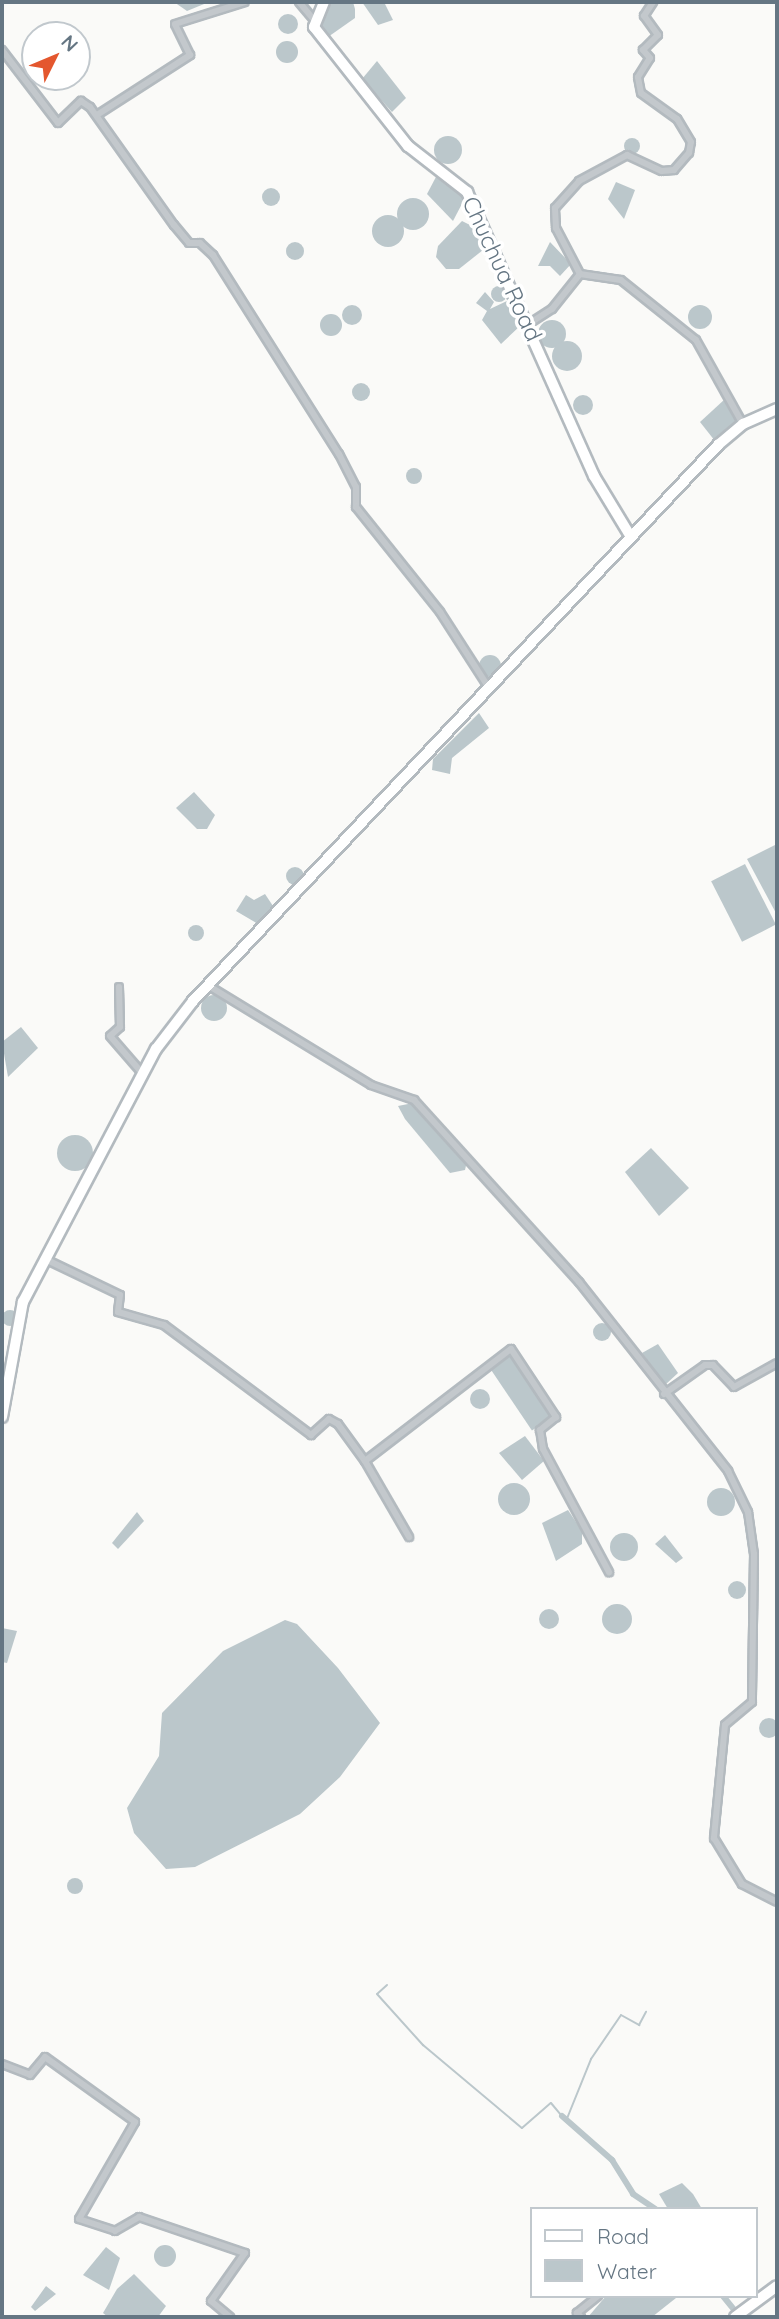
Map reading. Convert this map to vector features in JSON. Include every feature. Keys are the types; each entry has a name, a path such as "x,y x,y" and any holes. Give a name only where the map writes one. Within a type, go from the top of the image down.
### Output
{"main road":[{"path":"316,22 324,2"},
{"name":"Chuchua Road","path":"316,22 314,27 408,146 467,192 610,510 631,537"},
{"path":"2,1417 23,1303 142,1073 209,985 426,759 631,537 743,424 777,410"},
{"path":"735,2317 777,2286"}],"street":[{"path":"97,115 190,55 175,24 245,2"},
{"path":"299,2 316,22"},
{"path":"580,274 556,228 555,208 579,181 627,155 662,171 674,170 689,153 691,142 677,119 641,93 638,77 650,58 643,50 658,35 644,16 653,2"},
{"path":"2,50 58,124 82,101 97,115 174,225 190,243 200,243 212,255 239,291 345,465 356,487 356,507 440,612 489,688"},
{"path":"527,325 552,309 580,274"},
{"path":"580,274 621,280 696,340 743,424"},
{"path":"209,985 371,1085 415,1100 579,1282 664,1394 728,1471 748,1512 755,1594 752,1702 725,1725 714,1838 742,1884 777,1902"},
{"path":"119,987 120,1027 110,1036 142,1073"},
{"path":"45,1259 120,1295 118,1312 164,1325 311,1435 329,1419 338,1424 365,1461 409,1537"},
{"path":"365,1461 511,1349 556,1418 540,1430 544,1449 609,1572"},
{"path":"664,1394 705,1365 713,1365 734,1387 777,1363"},
{"path":"2,2064 30,2074 45,2057 135,2122 79,2219 115,2231 139,2217 245,2253 211,2301 229,2317"},
{"path":"581,2317 577,2313 596,2298"}],"water":[{"path":"174,2 209,2 187,11"},
{"path":"328,2 353,2 355,18 328,37 319,26"},
{"path":"362,2 384,2 393,20 378,25"},
{"path":"288,14 295,17 298,24 295,31 288,34 281,31 278,24 281,17"},
{"path":"287,41 295,44 298,52 295,60 287,63 279,60 276,52 279,44"},
{"path":"377,61 406,98 392,112 362,79"},
{"path":"448,136 458,140 462,150 458,160 448,164 438,160 434,150 438,140"},
{"path":"629,138 635,138 640,146 638,152 629,154 624,149 624,143"},
{"path":"437,175 465,198 453,221 427,194"},
{"path":"616,182 635,190 624,219 608,199"},
{"path":"271,188 278,190 278,204 271,206 264,204 262,197 264,190"},
{"path":"413,198 424,203 429,214 424,225 413,230 402,225 397,214 402,203"},
{"path":"388,215 399,220 404,231 399,242 388,247 377,242 372,231 377,220"},
{"path":"462,221 476,228 483,250 459,269 446,269 436,257 438,246"},
{"path":"295,242 301,245 304,251 301,257 295,260 289,257 286,251 289,245"},
{"path":"550,242 571,264 560,276 550,266 538,266"},
{"path":"499,286 505,288 505,300 499,302 493,300 491,294 493,288"},
{"path":"485,292 494,302 490,309 509,300 520,326 501,344 482,320 487,311 476,303"},
{"path":"352,305 359,308 362,315 359,322 352,325 345,322 342,315 345,308"},
{"path":"700,305 709,308 712,317 709,326 700,329 691,326 688,317 691,308"},
{"path":"331,314 341,321 342,325 335,335 331,336 321,329 320,325 327,315"},
{"path":"552,320 562,324 566,334 562,344 552,348 542,344 538,334 542,324"},
{"path":"567,341 578,345 582,356 578,367 567,371 556,367 552,356 556,345"},
{"path":"357,383 365,383 370,392 368,399 357,401 352,396 352,388"},
{"path":"583,395 590,398 593,405 590,412 583,415 576,412 573,405 576,398"},
{"path":"725,399 738,420 715,441 700,422"},
{"path":"414,468 420,470 420,482 414,484 408,482 406,476 408,470"},
{"path":"490,655 498,658 501,666 498,674 490,677 482,674 479,666 482,658"},
{"path":"479,713 489,728 452,758 450,774 432,770 433,759"},
{"path":"194,792 215,815 207,829 197,829 176,808"},
{"path":"777,844 777,915 747,859"},
{"path":"745,864 776,925 742,942 711,881"},
{"path":"295,867 301,870 304,876 301,882 295,885 289,882 286,876 289,870"},
{"path":"265,894 273,906 258,924 236,911 246,895 254,900"},
{"path":"193,925 199,925 204,933 202,939 193,941 188,936 188,930"},
{"path":"214,995 223,999 227,1008 223,1017 214,1021 205,1017 201,1008 205,999"},
{"path":"21,1027 38,1048 8,1077 2,1042"},
{"path":"413,1103 467,1161 465,1170 450,1173 405,1119 398,1106"},
{"path":"75,1135 88,1140 93,1153 88,1166 75,1171 62,1166 57,1153 62,1140"},
{"path":"651,1148 689,1188 659,1216 625,1172"},
{"path":"7,1310 13,1310 18,1318 16,1324 7,1326 2,1321 2,1315"},
{"path":"602,1323 608,1326 611,1332 608,1338 602,1341 596,1338 593,1332 596,1326"},
{"path":"658,1344 678,1373 665,1385 642,1353"},
{"path":"511,1353 553,1416 532,1431 489,1368"},
{"path":"480,1389 487,1392 490,1399 487,1406 480,1409 473,1406 470,1399 473,1392"},
{"path":"525,1436 544,1461 522,1480 499,1453"},
{"path":"514,1483 525,1488 530,1499 525,1510 514,1515 503,1510 498,1499 503,1488"},
{"path":"721,1488 731,1492 735,1502 731,1512 721,1516 711,1512 707,1502 711,1492"},
{"path":"568,1510 582,1531 582,1544 556,1561 542,1523"},
{"path":"137,1512 144,1521 118,1549 112,1543"},
{"path":"624,1533 634,1537 638,1547 634,1557 624,1561 614,1557 610,1547 614,1537"},
{"path":"665,1535 683,1558 676,1563 655,1544"},
{"path":"737,1581 743,1584 746,1590 743,1596 737,1599 731,1596 728,1590 731,1584"},
{"path":"617,1604 627,1609 632,1619 627,1629 617,1634 607,1629 602,1619 607,1609"},
{"path":"549,1609 556,1612 559,1619 556,1626 549,1629 542,1626 539,1619 542,1612"},
{"path":"285,1620 297,1624 338,1668 380,1723 340,1777 300,1814 195,1867 166,1869 134,1833 127,1808 159,1756 162,1713 223,1651"},
{"path":"2,1628 17,1631 7,1663 2,1662"},
{"path":"769,1718 776,1721 779,1728 776,1735 769,1738 762,1735 759,1728 762,1721"},
{"path":"75,1878 81,1880 81,1892 75,1894 69,1892 67,1886 69,1880"},
{"path":"682,2183 701,2207 667,2207 659,2194"},
{"path":"165,2245 173,2248 176,2256 173,2264 165,2267 157,2264 154,2256 157,2248"},
{"path":"106,2247 120,2258 109,2290 83,2275"},
{"path":"134,2274 166,2306 158,2317 108,2317 103,2313 117,2289"},
{"path":"46,2286 56,2294 35,2311 31,2307"},
{"path":"604,2298 676,2298 652,2317 588,2317"}],"waterway":[{"path":"387,1985 377,1994 423,2045 522,2128 551,2103 562,2116"},
{"path":"566,2121 591,2059 621,2015 639,2025 646,2012"},
{"path":"562,2116 612,2160 633,2194 652,2207"},
{"path":"725,2298 737,2313"}]}
